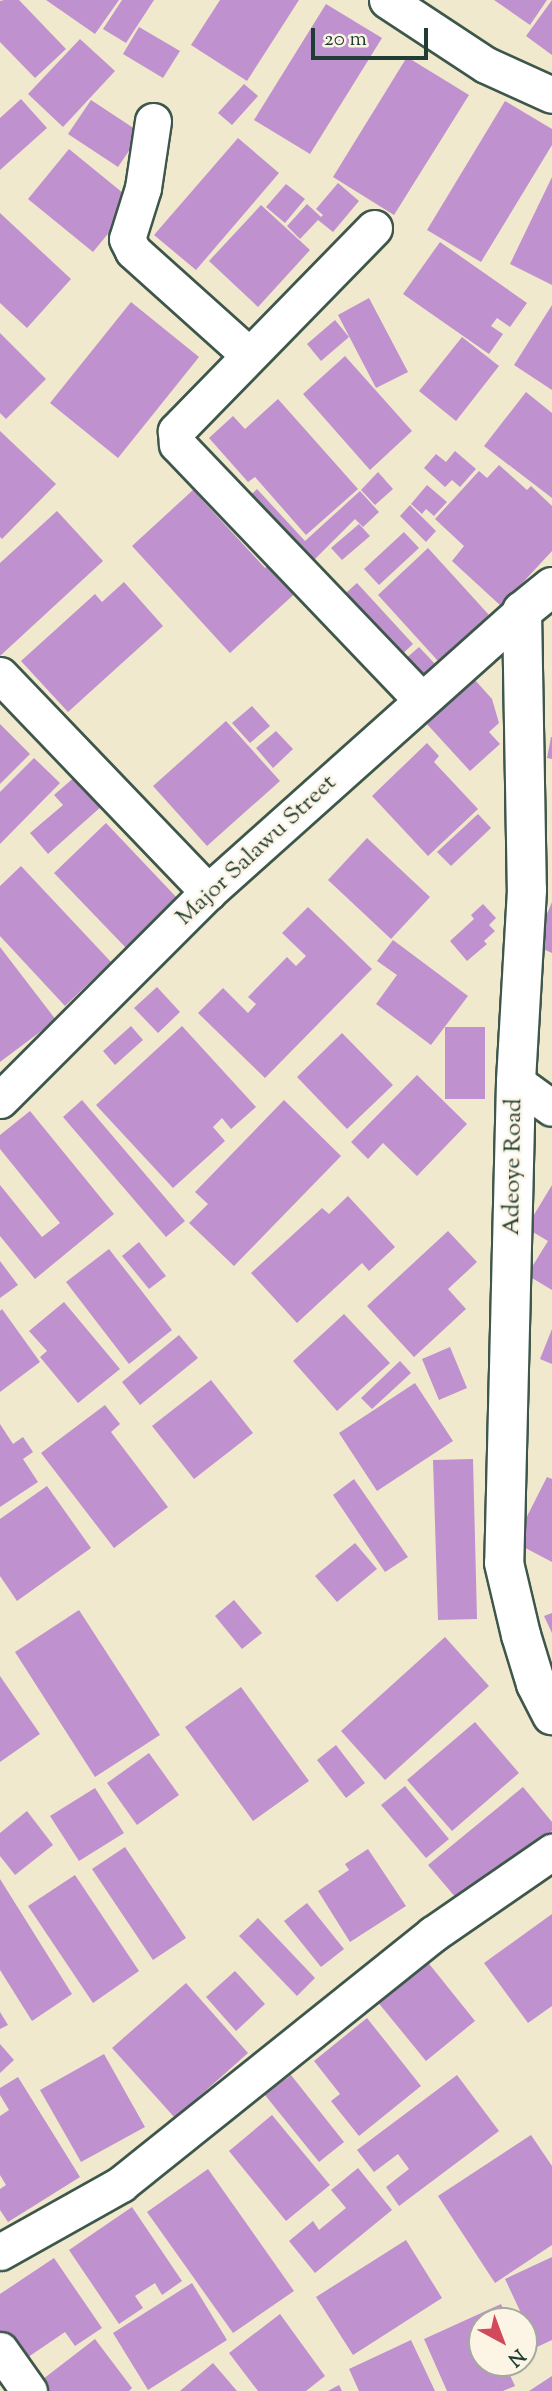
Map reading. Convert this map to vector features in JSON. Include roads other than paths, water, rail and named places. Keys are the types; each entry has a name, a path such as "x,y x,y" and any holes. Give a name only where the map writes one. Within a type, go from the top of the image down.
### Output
{"street":[{"path":"387,0 486,65 552,95"},
{"path":"153,121 144,188 127,239 133,251 249,355"},
{"path":"374,228 176,431 177,444 422,700"},
{"path":"522,611 552,587"},
{"name":"Major Salawu Street","path":"0,1100 208,892 522,611"},
{"name":"Adeoye Road","path":"522,611 527,890 516,1082 504,1563 536,1684 552,1715"},
{"path":"0,674 208,892"},
{"path":"516,1082 552,1108"},
{"path":"0,2252 121,2183 433,1934 552,1852"},
{"path":"0,2350 29,2391"}]}
